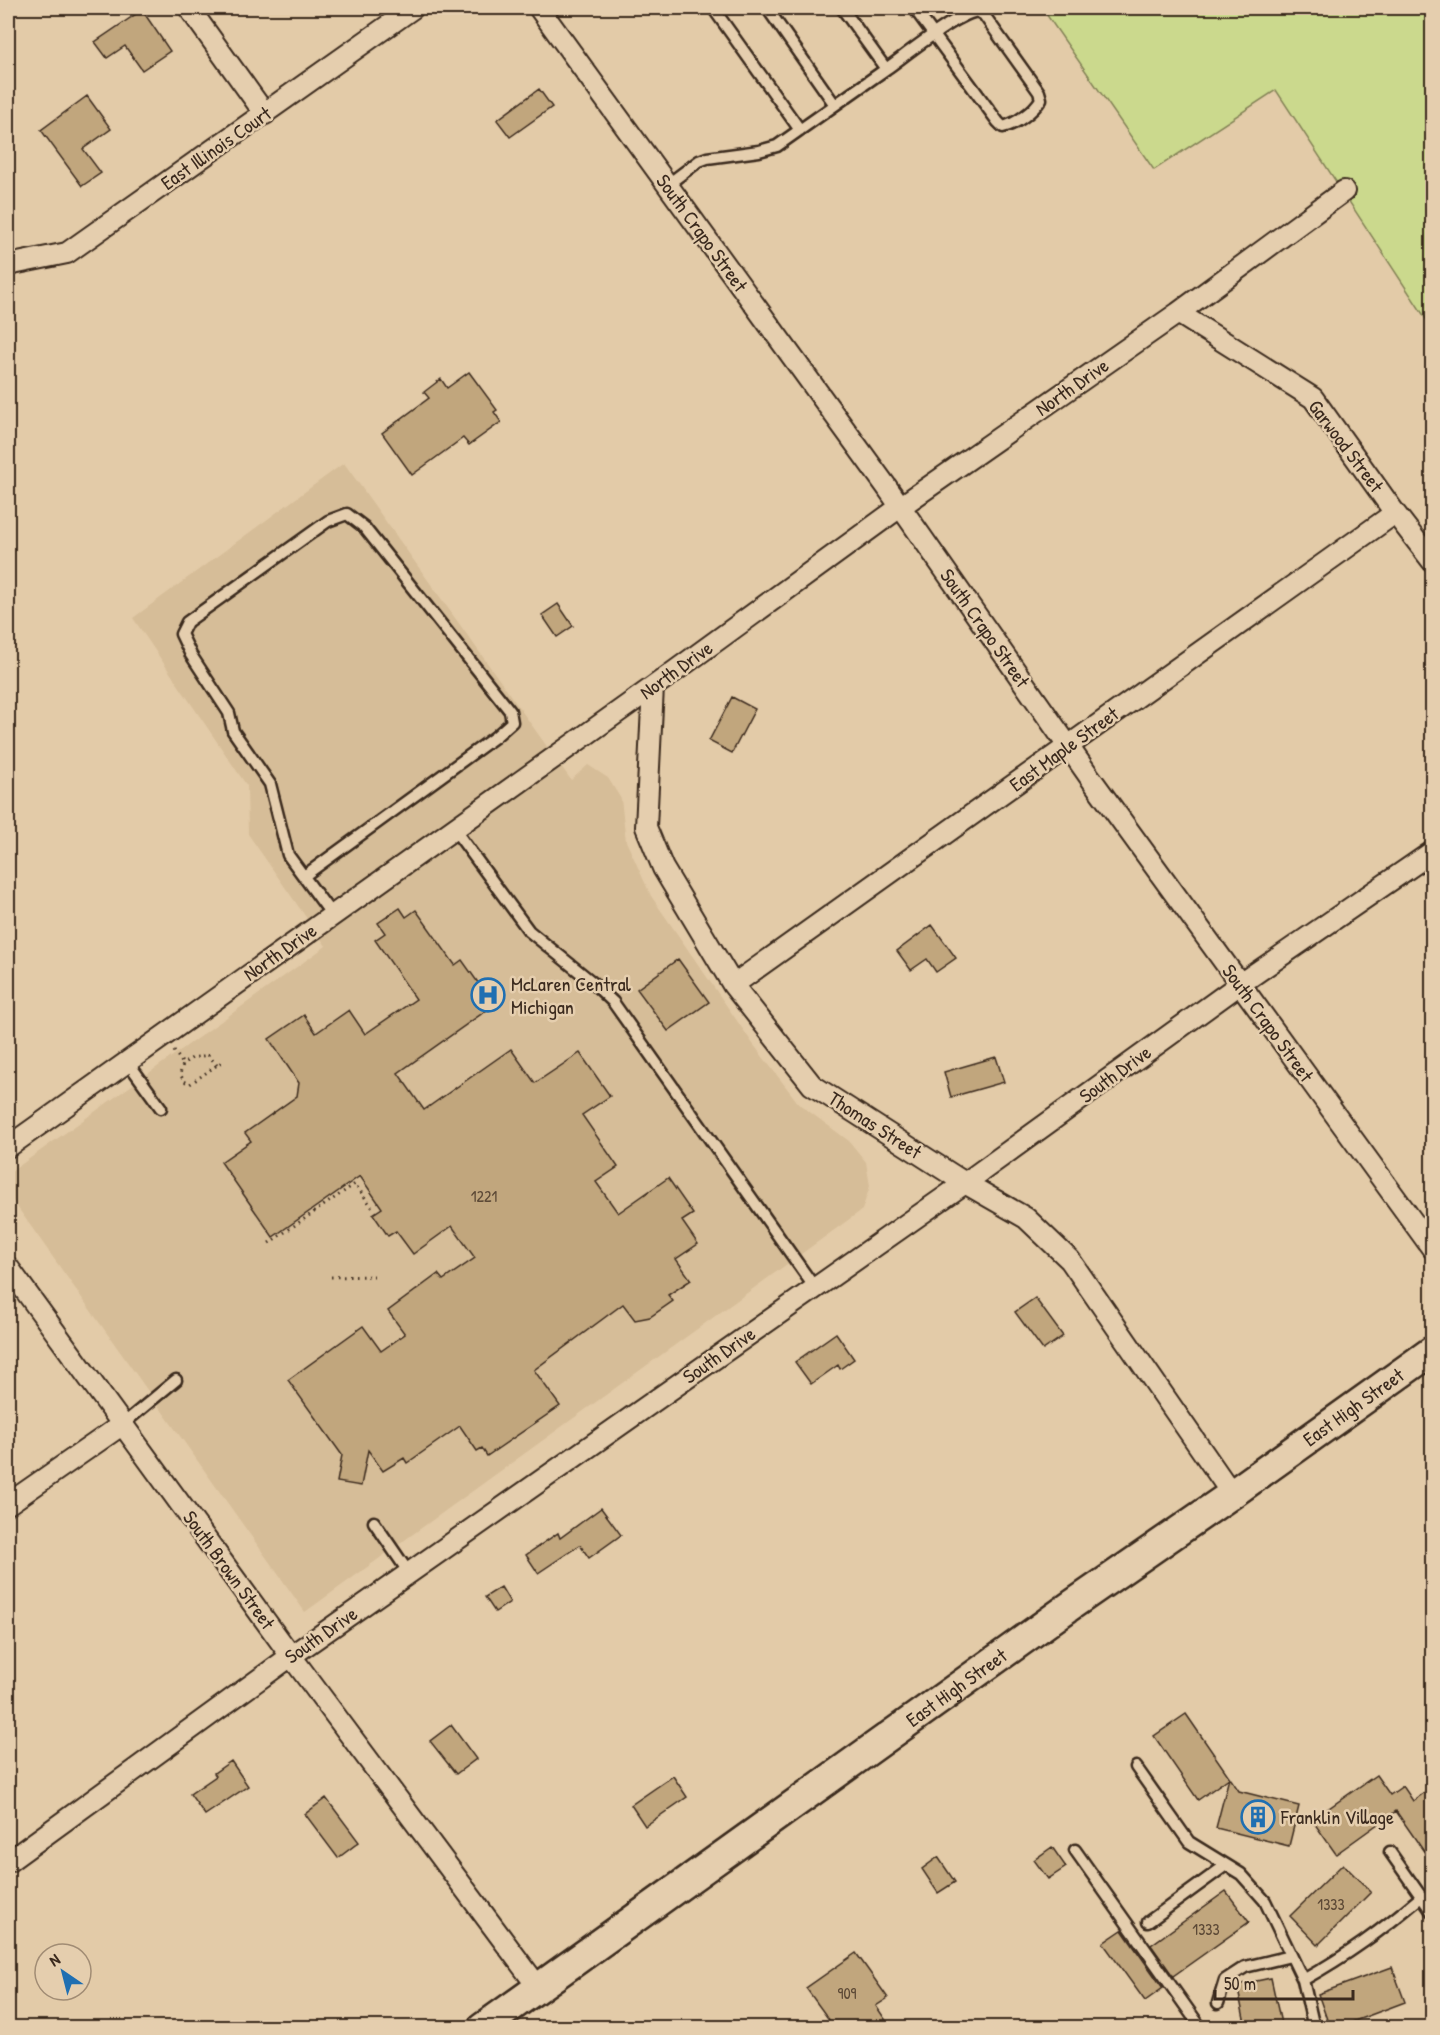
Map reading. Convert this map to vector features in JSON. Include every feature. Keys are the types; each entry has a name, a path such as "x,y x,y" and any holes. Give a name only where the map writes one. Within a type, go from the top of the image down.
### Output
{"street":[{"path":"189,8 265,114"},
{"name":"East Illinois Court","path":"8,265 67,254 414,8"},
{"name":"South Crapo Street","path":"539,8 900,507 1068,746 1432,1248"},
{"name":"North Drive","path":"8,1147 653,687 900,507 1178,313 1344,191"},
{"name":"Garwood Street","path":"1178,313 1313,398 1432,561"},
{"name":"East Maple Street","path":"733,985 1395,513"},
{"name":"Thomas Street","path":"653,687 646,827 663,868 733,985 812,1085 965,1183 1026,1218 1070,1260 1232,1494"},
{"name":"South Drive","path":"8,1862 291,1656 965,1183 1240,984 1432,852"},
{"name":"South Brown Street","path":"8,1267 291,1656 538,1987"},
{"name":"East High Street","path":"482,2028 1073,1604 1432,1351"},
{"path":"8,1504 123,1424"}],"lane":[{"path":"713,8 800,130"},
{"path":"767,8 835,105"},
{"path":"842,8 886,69"},
{"path":"668,185 699,161 777,146 934,35 967,12 977,11 984,15 1039,92 1041,99 1037,106 1003,127 934,35 914,8"},
{"path":"304,876 495,737 512,722 510,711 364,527 347,514 328,521 187,622 181,634 229,713 233,731 270,784 288,855 332,915"},
{"path":"454,829 529,931 613,1002 815,1288"},
{"path":"127,1061 160,1108"},
{"path":"123,1424 176,1380"},
{"path":"374,1522 409,1573"},
{"path":"1136,1767 1188,1842 1241,1874 1265,1901 1303,1980 1314,2028"},
{"path":"1075,1850 1201,2028"},
{"path":"1390,1852 1432,1912"},
{"path":"1149,1922 1226,1865"},
{"path":"1303,1980 1342,1958 1377,1934 1421,1897"},
{"path":"1218,2003 1225,1980 1245,1967 1291,1956"}],"path":[{"path":"174,1051 183,1064"},
{"path":"217,1065 208,1055 192,1058 183,1064 180,1074 184,1081 190,1084 223,1061"},
{"path":"270,1243 355,1184 372,1207"},
{"path":"331,1277 374,1276"}],"shaded area":[{"name":"McLaren Central Michigan","path":"344,463 571,780 588,765 608,778 621,799 626,841 651,896 753,1044 799,1104 849,1141 866,1162 870,1186 862,1210 305,1612 8,1194 8,1174 326,946 248,834 247,786 133,618"}],"green space":[{"path":"1042,8 1432,8 1432,328 1276,90 1154,170"}],"building":[{"path":"142,10 170,51 142,70 125,46 107,58 95,42"},
{"path":"539,89 552,107 510,137 497,120"},
{"path":"87,96 111,129 83,149 101,173 82,186 41,130"},
{"path":"469,372 497,410 494,412 501,422 469,445 463,438 412,475 382,433 429,398 424,392 441,379 447,388"},
{"path":"558,604 573,626 557,637 542,615"},
{"path":"732,697 755,709 732,753 709,741"},
{"name":"McLaren Central Michigan","path":"400,908 406,917 416,910 455,965 462,960 494,1005 398,1073 424,1110 511,1049 535,1083 580,1053 610,1096 582,1115 618,1167 596,1182 618,1213 668,1178 693,1214 682,1221 698,1244 676,1259 691,1280 668,1295 673,1301 650,1317 635,1320 623,1304 534,1370 560,1406 487,1456 482,1448 477,1451 460,1426 407,1463 404,1458 383,1471 368,1450 361,1486 337,1482 342,1455 288,1380 363,1326 381,1351 405,1334 388,1311 438,1274 443,1280 475,1258 452,1226 413,1254 396,1231 388,1236 373,1214 382,1208 360,1176 273,1237 221,1162 251,1141 245,1133 297,1096 299,1083 269,1039 304,1015 316,1033 349,1010 365,1034 416,999 375,940 385,933 378,923"},
{"path":"932,925 956,958 936,972 927,959 911,970 897,951"},
{"path":"678,959 709,1002 668,1031 637,989"},
{"path":"996,1057 1004,1082 951,1097 944,1072"},
{"path":"1035,1298 1063,1336 1043,1350 1015,1312"},
{"path":"836,1333 854,1359 840,1369 838,1365 811,1384 795,1362"},
{"path":"601,1508 621,1535 589,1558 580,1545 538,1573 526,1555 558,1533 560,1538"},
{"path":"501,1587 510,1602 495,1612 485,1597"},
{"path":"1186,1714 1239,1791 1299,1806 1289,1846 1216,1828 1229,1778 1198,1800 1154,1736"},
{"path":"451,1725 476,1759 456,1774 430,1741"},
{"path":"231,1761 248,1786 205,1815 190,1794 216,1776 214,1773"},
{"path":"1376,1775 1390,1795 1403,1786 1413,1801 1432,1787 1432,1863 1396,1811 1336,1854 1312,1820"},
{"path":"673,1776 687,1797 645,1826 631,1805"},
{"path":"326,1798 359,1842 338,1858 305,1814"},
{"path":"1052,1847 1066,1867 1048,1879 1034,1860"},
{"path":"938,1857 955,1882 938,1893 922,1869"},
{"name":"Franklin Village","path":"1343,1864 1371,1892 1318,1945 1290,1916"},
{"path":"1226,1891 1249,1922 1173,1976 1151,1945"},
{"path":"1122,1930 1163,1988 1145,2001 1103,1943"},
{"path":"856,1953 888,1998 876,2006 891,2028 835,2028 806,1988"},
{"path":"1392,1967 1405,2002 1336,2028 1330,2028 1318,1994"},
{"path":"1271,1978 1282,2028 1246,2028 1237,1985"}],"place":[{"name":"McLaren Central Michigan","path":"488,995"},
{"name":"Franklin Village","path":"1258,1817"}]}
